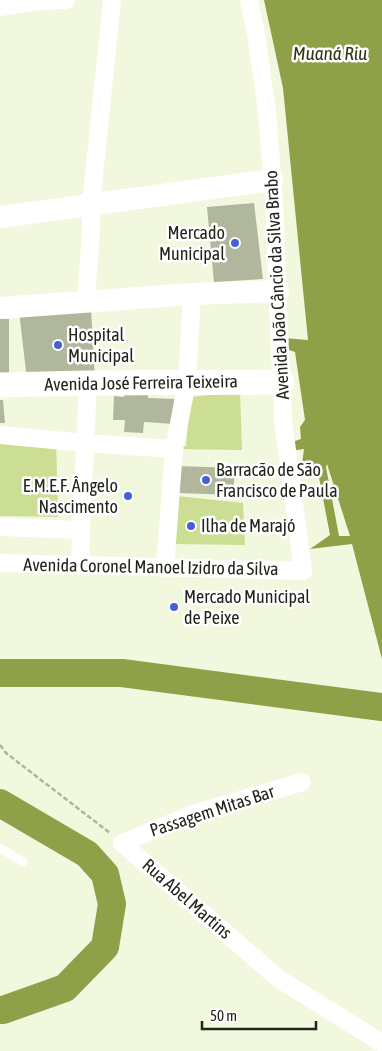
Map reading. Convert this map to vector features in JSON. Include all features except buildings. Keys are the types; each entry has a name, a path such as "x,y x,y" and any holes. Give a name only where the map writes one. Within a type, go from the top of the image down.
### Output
{"main road":[{"name":"Avenida José Ferreira Teixeira","path":"0,385 282,382"}],"street":[{"path":"0,7 38,1 66,0"},
{"path":"86,302 91,205 112,0"},
{"name":"Avenida João Câncio da Silva Brabo","path":"249,0 267,111 282,382 303,571"},
{"path":"0,217 272,180"},
{"path":"0,308 192,294 278,291"},
{"path":"165,568 174,449 187,382 192,294"},
{"path":"80,566 88,383"},
{"path":"0,435 174,449"},
{"path":"0,527 81,530"},
{"name":"Avenida Coronel Manoel Izidro da Silva","path":"0,563 303,571"},
{"name":"Passagem Mitas Bar","path":"122,842 193,814 302,782"},
{"name":"Rua Abel Martins","path":"122,842 279,979 382,1043"}],"lane":[{"path":"0,848 23,862"}],"path":[{"path":"0,745 6,753 122,842"}],"shaded area":[{"path":"240,392 242,450 174,449 186,446 190,397"},
{"path":"0,437 56,438 58,517 0,516"},
{"path":"177,496 243,503 245,545 176,544"}],"water":[{"name":"Muaná Riu","path":"264,0 382,0 382,659 352,544 310,549 330,535 318,472 302,464 304,449 290,451 292,442 301,439 300,427 305,420 295,352 283,348 283,338 308,340 283,88","holes":["327,464 350,536 339,536"]}],"waterway":[{"path":"0,673 122,673 382,707"},
{"path":"0,803 87,854 105,874 112,904 105,947 65,988 0,1010"}],"place":[{"name":"Mercado Municipal","path":"235,243"},
{"name":"Hospital Municipal","path":"58,345"},
{"name":"Barracão de São Francisco de Paula","path":"206,480"},
{"name":"E.M.E.F. Ângelo Nascimento","path":"128,496"},
{"name":"Ilha de Marajó","path":"191,526"},
{"name":"Mercado Municipal de Peixe","path":"174,607"}]}
